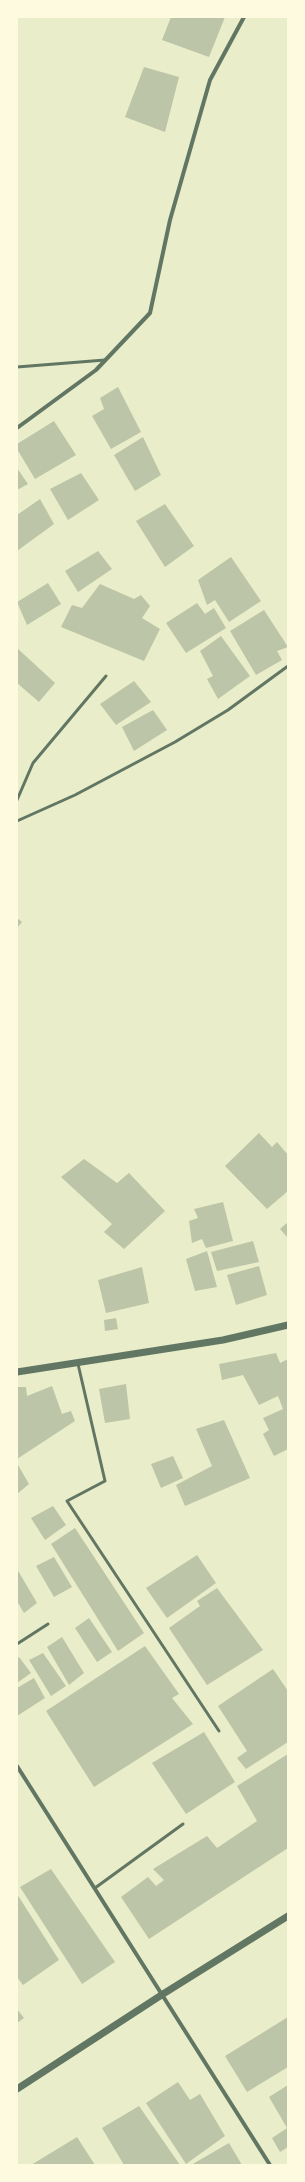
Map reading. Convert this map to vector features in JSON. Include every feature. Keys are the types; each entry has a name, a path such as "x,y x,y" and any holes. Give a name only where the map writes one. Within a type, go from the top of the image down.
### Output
{"street":[{"path":"17,428 96,370 150,312 170,220 210,80 244,17"},
{"path":"17,1372 78,1364 223,1340 288,1324"},
{"path":"17,1766 163,1994 270,2165"},
{"path":"17,2089 163,1994 288,1916"}],"lane":[{"path":"17,368 105,360"},
{"path":"17,821 75,795 175,742 228,710 288,666"},
{"path":"17,800 34,763 106,676"},
{"path":"78,1364 105,1481 68,1502 219,1731"},
{"path":"17,1644 48,1624"},
{"path":"95,1888 183,1824"}],"building":[{"path":"171,17 225,17 209,57 162,40"},
{"path":"144,67 179,77 165,132 125,117"},
{"path":"118,387 141,432 111,449 92,416 104,409 100,398"},
{"path":"54,421 76,455 35,479 17,449 17,444"},
{"path":"143,437 161,475 135,491 114,455"},
{"path":"17,468 28,484 17,490"},
{"path":"81,473 99,500 68,520 50,489"},
{"path":"40,499 54,524 17,551 17,515"},
{"path":"165,504 194,546 165,567 136,521"},
{"path":"98,551 112,569 78,592 65,571"},
{"path":"231,557 261,601 229,622 215,600 207,605 198,580"},
{"path":"48,583 61,604 27,625 17,602"},
{"path":"100,584 134,599 141,595 150,606 142,618 160,629 144,661 61,627 72,605 82,608"},
{"path":"197,603 205,614 214,608 226,628 186,653 166,623"},
{"path":"264,610 288,647 277,651 282,660 256,675 230,631"},
{"path":"221,636 250,676 218,699 207,679 213,676 200,651"},
{"path":"17,648 55,683 39,702 17,683"},
{"path":"134,681 151,702 116,725 100,704"},
{"path":"153,710 167,730 134,751 122,727"},
{"path":"17,918 22,922 17,928"},
{"path":"259,1133 272,1147 277,1142 288,1155 288,1191 267,1209 225,1166"},
{"path":"84,1159 117,1183 129,1173 165,1211 124,1249 104,1232 112,1224 61,1177"},
{"path":"223,1202 233,1241 206,1248 202,1239 192,1243 189,1221 198,1218 194,1209"},
{"path":"288,1222 288,1238 280,1229"},
{"path":"253,1241 259,1262 217,1271 211,1252"},
{"path":"207,1251 217,1287 195,1291 186,1259"},
{"path":"259,1266 267,1295 236,1305 227,1275"},
{"path":"142,1267 149,1303 106,1313 98,1280"},
{"path":"116,1318 118,1329 105,1331 104,1320"},
{"path":"276,1353 280,1363 288,1359 288,1449 274,1456 263,1434 269,1430 263,1418 283,1409 278,1396 259,1405 243,1375 222,1380 219,1364"},
{"path":"126,1384 130,1419 105,1423 99,1389"},
{"path":"52,1386 62,1414 71,1411 75,1421 17,1459 17,1387 26,1387 27,1396"},
{"path":"224,1420 250,1478 185,1506 176,1485 212,1466 196,1429"},
{"path":"173,1456 183,1478 161,1488 151,1464"},
{"path":"18,1465 29,1484 17,1494 17,1466"},
{"path":"53,1506 66,1525 45,1540 31,1518"},
{"path":"75,1528 144,1633 118,1651 51,1544"},
{"path":"197,1555 216,1583 167,1618 146,1588"},
{"path":"54,1557 72,1587 54,1597 36,1566"},
{"path":"17,1569 37,1603 24,1613 17,1601"},
{"path":"217,1588 263,1650 207,1685 169,1628 200,1606 197,1601"},
{"path":"89,1618 112,1652 97,1662 75,1628"},
{"path":"62,1637 84,1673 69,1685 47,1647"},
{"path":"145,1646 179,1694 172,1698 193,1724 94,1787 46,1711"},
{"path":"43,1653 66,1686 51,1696 29,1660"},
{"path":"19,1657 31,1673 17,1683 17,1659"},
{"path":"273,1669 288,1691 288,1742 246,1769 237,1758 247,1751 218,1706"},
{"path":"34,1678 45,1698 17,1716 17,1688"},
{"path":"204,1732 235,1782 186,1814 152,1763"},
{"path":"288,1754 288,1848 149,1939 121,1897 148,1877 156,1886 164,1880 153,1869 207,1836 217,1848 257,1821 237,1786"},
{"path":"51,1869 115,1962 82,1984 20,1887"},
{"path":"17,1894 59,1960 23,1985 17,1977"},
{"path":"17,2009 24,2018 17,2023"},
{"path":"288,2017 288,2067 247,2092 225,2056"},
{"path":"178,2082 190,2100 200,2094 225,2136 186,2164 146,2103"},
{"path":"288,2085 288,2147 280,2152 272,2138 287,2128 269,2097"},
{"path":"139,2106 180,2165 124,2165 102,2128"},
{"path":"77,2137 95,2165 31,2165"},
{"path":"229,2143 242,2165 191,2165"}]}
